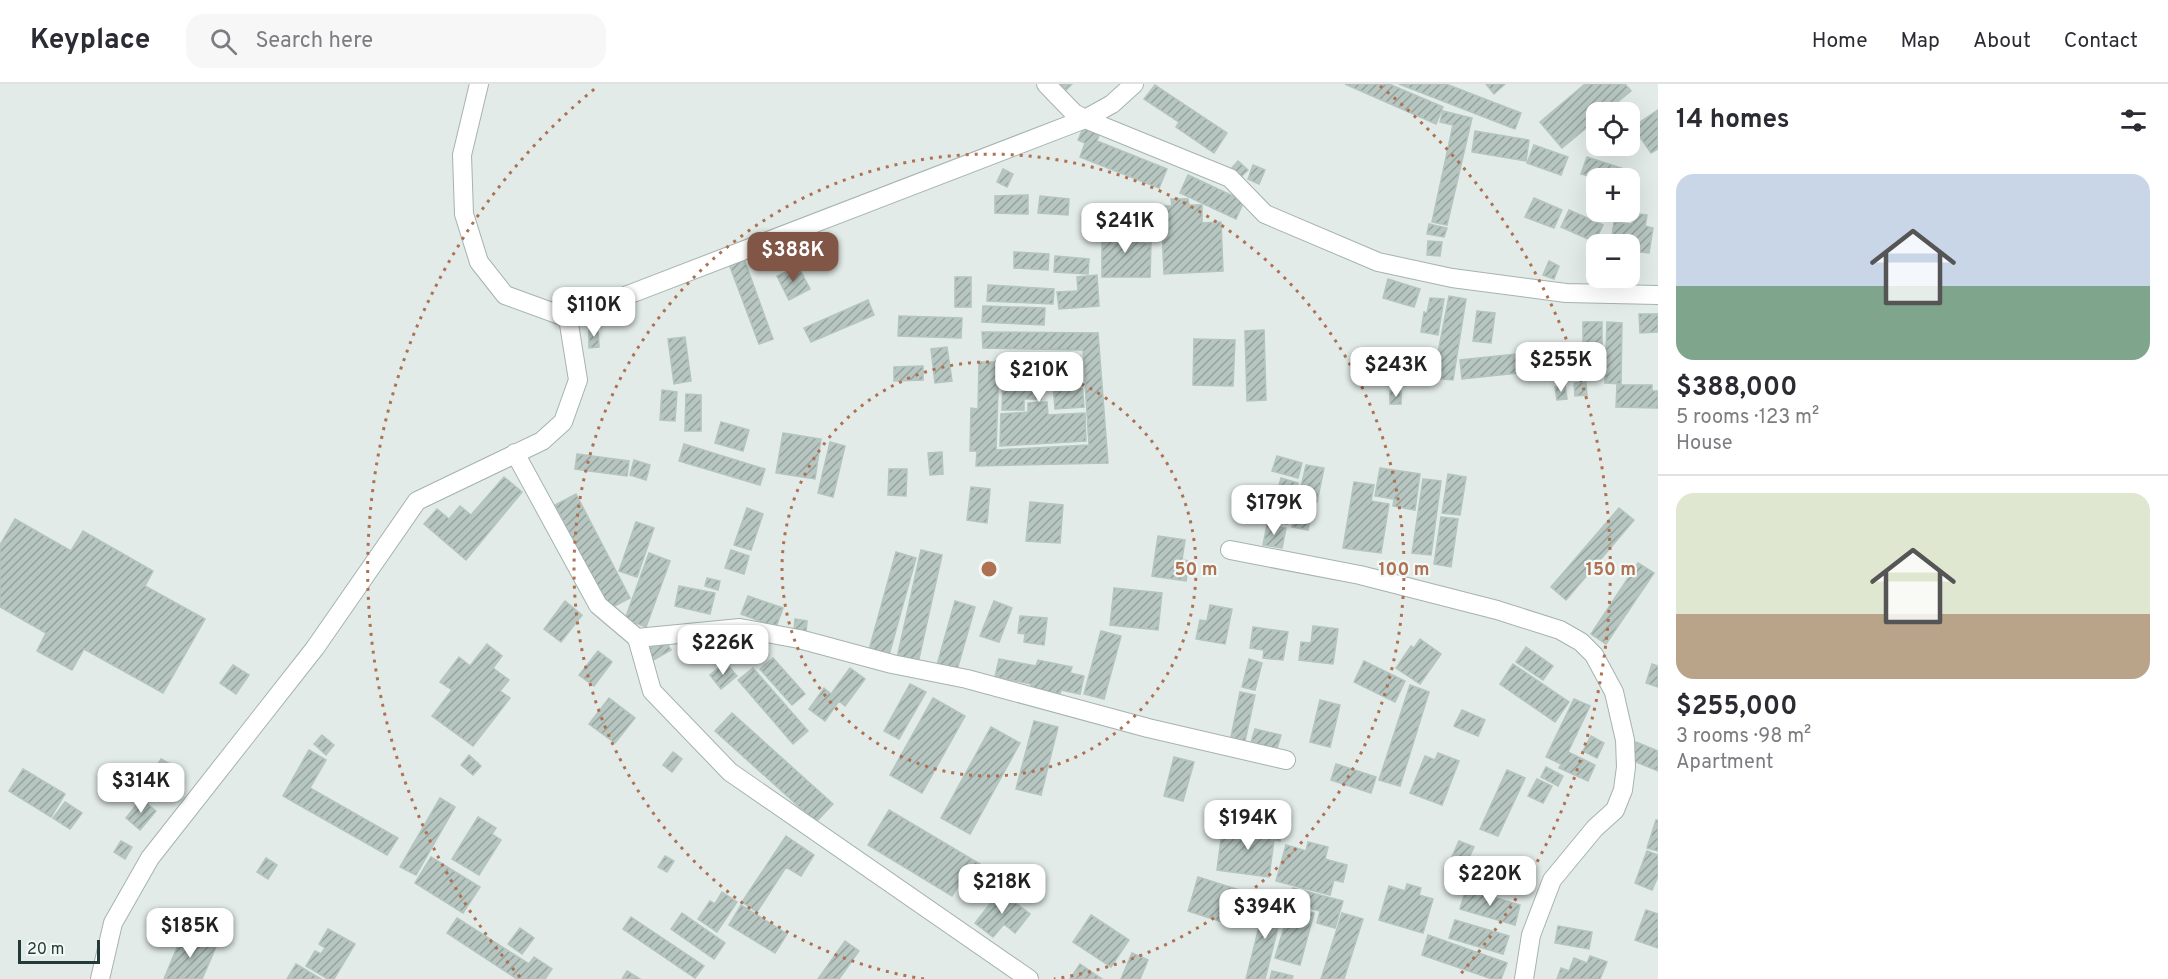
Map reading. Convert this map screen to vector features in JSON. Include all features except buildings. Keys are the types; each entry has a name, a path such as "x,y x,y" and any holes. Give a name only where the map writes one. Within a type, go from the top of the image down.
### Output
{"street":[{"path":"479,84 462,155 464,214 479,262 505,295 568,318 1085,119 1112,104 1134,84"},
{"path":"1046,84 1074,112 1085,119 1230,178 1265,214 1378,262 1452,278 1555,291 1658,295"},
{"path":"100,979 113,923 150,858 315,648 417,501 542,441 563,422 578,380 568,318"},
{"path":"515,453 598,606 637,638 652,692 730,772 1029,979"},
{"path":"1230,550 1360,575 1497,610 1560,630 1581,642 1594,655 1614,692 1625,740 1626,767 1623,790 1615,810 1595,828 1552,880 1531,935 1524,979"},
{"path":"637,638 740,628 798,639 892,664 978,682 1148,728 1286,760"}]}
